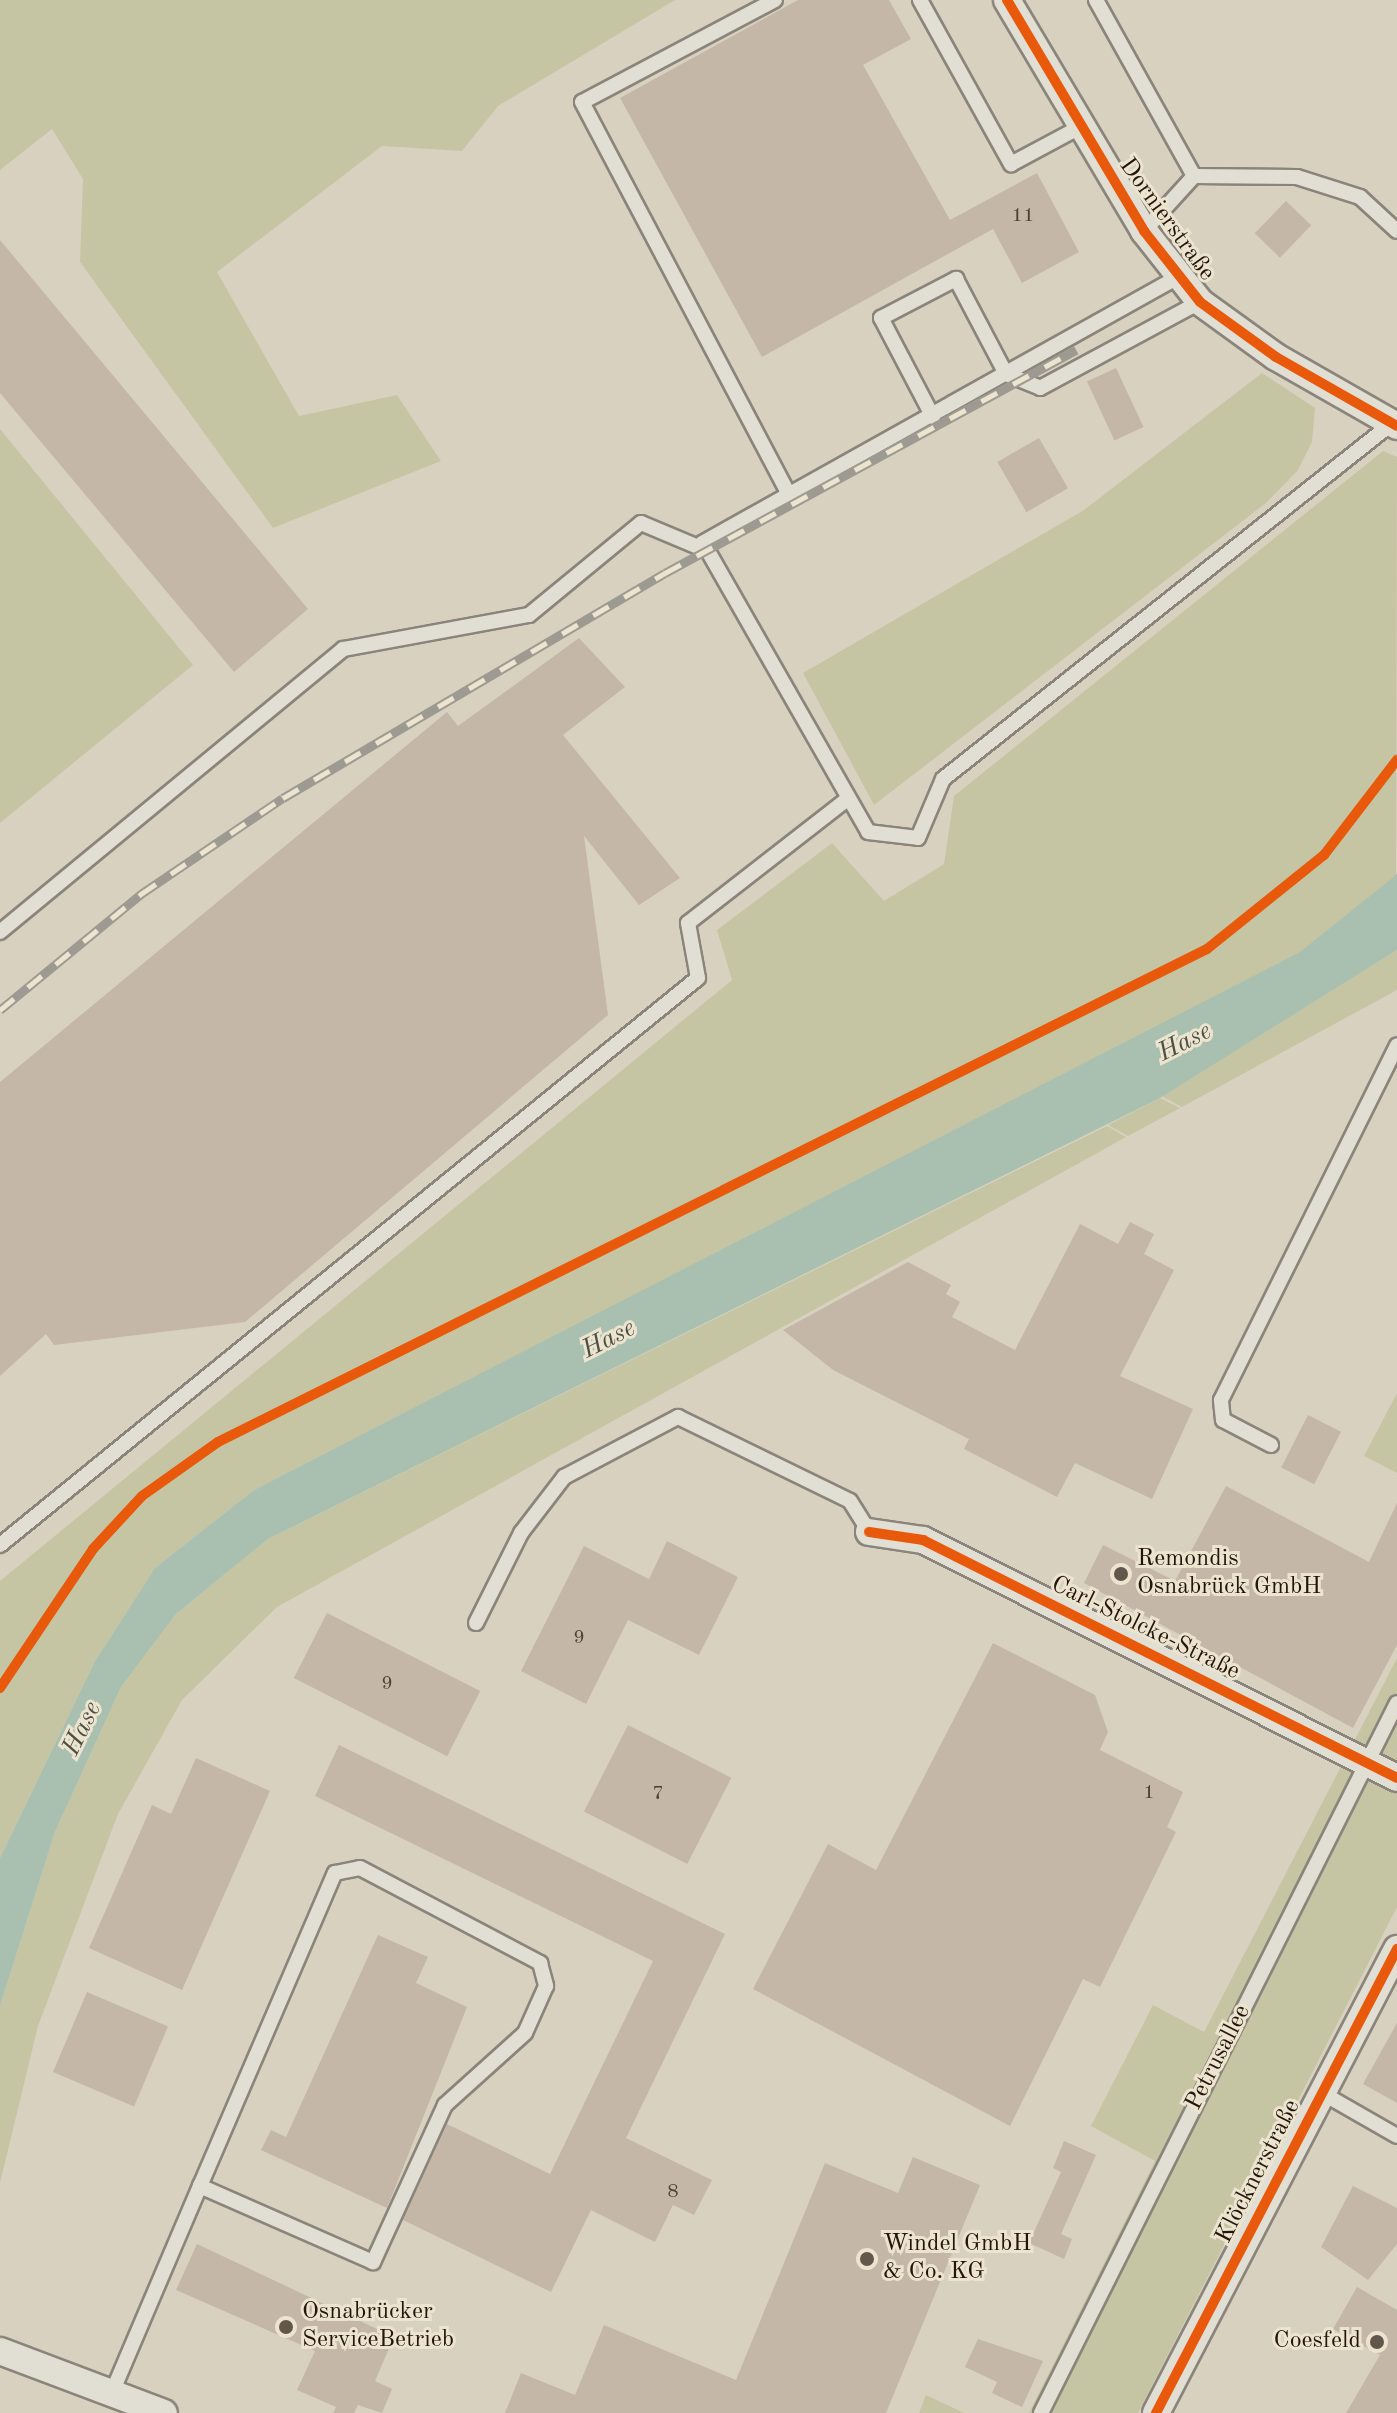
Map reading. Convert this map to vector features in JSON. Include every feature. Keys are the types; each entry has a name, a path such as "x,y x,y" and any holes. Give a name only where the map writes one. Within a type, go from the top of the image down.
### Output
{"street":[{"name":"Dornierstraße","path":"1007,0 1078,128 1144,231 1200,302 1394,425"},
{"name":"Carl-Stolcke-Straße","path":"869,1532 923,1540 1397,1778"},
{"name":"Klöcknerstraße","path":"1156,2413 1397,1949"},
{"path":"0,2351 113,2390 164,2413"}],"lane":[{"path":"775,0 582,102 789,495"},
{"path":"920,0 1011,164 1078,128"},
{"path":"1096,0 1194,176"},
{"path":"1144,231 1194,176 1297,177 1360,197 1397,231"},
{"path":"702,543 933,417 1178,277"},
{"path":"933,417 881,318 956,279 1006,374 1040,388 1200,302"},
{"name":"Dornierstraße","path":"847,799 868,832 918,838 943,779 1394,425"},
{"path":"0,932 343,649 529,615 641,523 702,543 847,799 688,923 698,978 0,1545"},
{"path":"1271,1445 1223,1420 1221,1400 1397,1045"},
{"path":"476,1623 521,1533 564,1477 678,1417 850,1501 869,1532"},
{"name":"Petrusallee","path":"1041,2413 1397,1703"},
{"path":"113,2390 200,2186 341,1867 360,1868 540,1963 546,1986 525,2033 445,2105 373,2262 200,2186"},
{"path":"1322,2093 1397,2136"}],"shaded area":[{"path":"0,0 675,0 498,106 462,151 382,146 217,272 299,416 397,395 441,461 273,528 80,262 83,179 52,129 0,170"},
{"path":"1262,373 1315,408 1312,442 1298,470 1266,503 874,805 803,673 1084,510"},
{"path":"0,429 193,665 0,823"},
{"path":"1383,451 1397,457 1396,875 1301,952 1224,994 254,1490 155,1568 95,1661 0,1858 0,1581 732,980 717,930 832,843 884,901 944,864 954,796"},
{"path":"1397,950 1397,990 1182,1107 1162,1096"},
{"path":"1160,1098 1180,1108 1128,1136 1108,1125"},
{"path":"1107,1126 1126,1137 277,1607 182,1700 118,1814 38,2026 0,2183 0,2006 55,1832 121,1687 176,1614 268,1539"},
{"path":"1397,1393 1397,1473 1364,1456"},
{"path":"1397,1658 1397,1907 1138,2413 1029,2413 1155,2161 1091,2126 1153,2005 1204,2032"},
{"path":"926,2395 964,2413 919,2413"}],"water":[{"name":"Hase","path":"1397,874 1397,950 1160,1098 268,1539 176,1614 121,1687 55,1832 0,2006 0,1858 95,1661 155,1568 254,1490 1300,952"}],"building":[{"path":"798,0 889,0 911,39 863,65 950,220 1037,173 1079,252 1022,283 993,229 762,357 620,98"},
{"path":"1286,201 1311,225 1280,258 1255,233"},
{"path":"0,240 308,609 234,672 0,393"},
{"path":"1116,368 1143,427 1114,440 1087,382"},
{"path":"1039,438 1068,488 1026,512 997,462"},
{"path":"579,638 625,687 563,735 680,878 639,905 584,836 608,1015 245,1322 54,1345 46,1334 0,1376 0,1082 447,712 458,726"},
{"path":"1130,1222 1154,1234 1144,1254 1174,1270 1120,1376 1193,1409 1152,1499 1075,1463 1057,1497 964,1449 969,1439 833,1370 783,1330 908,1262 951,1285 946,1294 960,1302 952,1317 1015,1350 1080,1224 1118,1244"},
{"path":"1308,1415 1341,1432 1314,1484 1281,1468"},
{"path":"1226,1486 1369,1562 1397,1503 1397,1645 1353,1728 1084,1583 1103,1545 1175,1581"},
{"path":"667,1541 738,1577 699,1655 628,1620 586,1704 521,1671 584,1546 649,1579"},
{"path":"327,1613 480,1691 447,1756 294,1678"},
{"path":"993,1643 1095,1695 1108,1732 1100,1750 1183,1792 1167,1827 1176,1832 1100,1987 1083,1979 1010,2126 753,1989 828,1844 876,1870"},
{"path":"628,1725 731,1778 687,1864 584,1811"},
{"path":"339,1745 725,1934 626,2138 712,2180 694,2215 673,2205 655,2242 591,2210 551,2292 403,2220 447,2124 550,2174 653,1961 315,1796"},
{"path":"196,1758 270,1791 182,1990 89,1948 152,1805 171,1814"},
{"path":"378,1935 428,1957 416,1983 467,2007 387,2208 261,2150 271,2130 286,2137"},
{"path":"87,1992 168,2026 134,2106 53,2072"},
{"path":"1397,2023 1397,2103 1363,2084"},
{"path":"1064,2141 1096,2155 1061,2234 1072,2239 1064,2259 1029,2243 1061,2172 1053,2168"},
{"name":"Windel GmbH & Co. KG","path":"913,2157 980,2185 886,2413 505,2413 521,2373 575,2395 604,2325 736,2380 825,2163 898,2193"},
{"path":"1353,2186 1397,2208 1397,2244 1368,2280 1321,2247"},
{"name":"Osnabrücker ServiceBetrieb","path":"197,2244 394,2337 375,2381 392,2389 382,2413 358,2405 354,2413 333,2413 336,2407 297,2390 315,2351 176,2290"},
{"name":"Coesfeld","path":"1357,2287 1397,2310 1397,2413 1346,2413 1380,2355 1333,2329"},
{"path":"978,2339 1043,2361 1022,2407 992,2393 997,2382 965,2367"}],"railway":[{"path":"0,1010 141,894 283,798 665,573 1076,350"}],"cycle path":[{"path":"1007,0 1144,231 1200,302 1276,357 1397,426"},
{"path":"0,1688 93,1549 142,1496 218,1442 1207,949 1324,855 1397,760"},
{"path":"869,1532 923,1540 1397,1778"},
{"path":"1156,2413 1397,1949"}],"place":[{"name":"Remondis Osnabrück GmbH","path":"1121,1574"},
{"name":"Windel GmbH & Co. KG","path":"867,2259"},
{"name":"Osnabrücker ServiceBetrieb","path":"286,2327"},
{"name":"Coesfeld","path":"1377,2342"}]}
